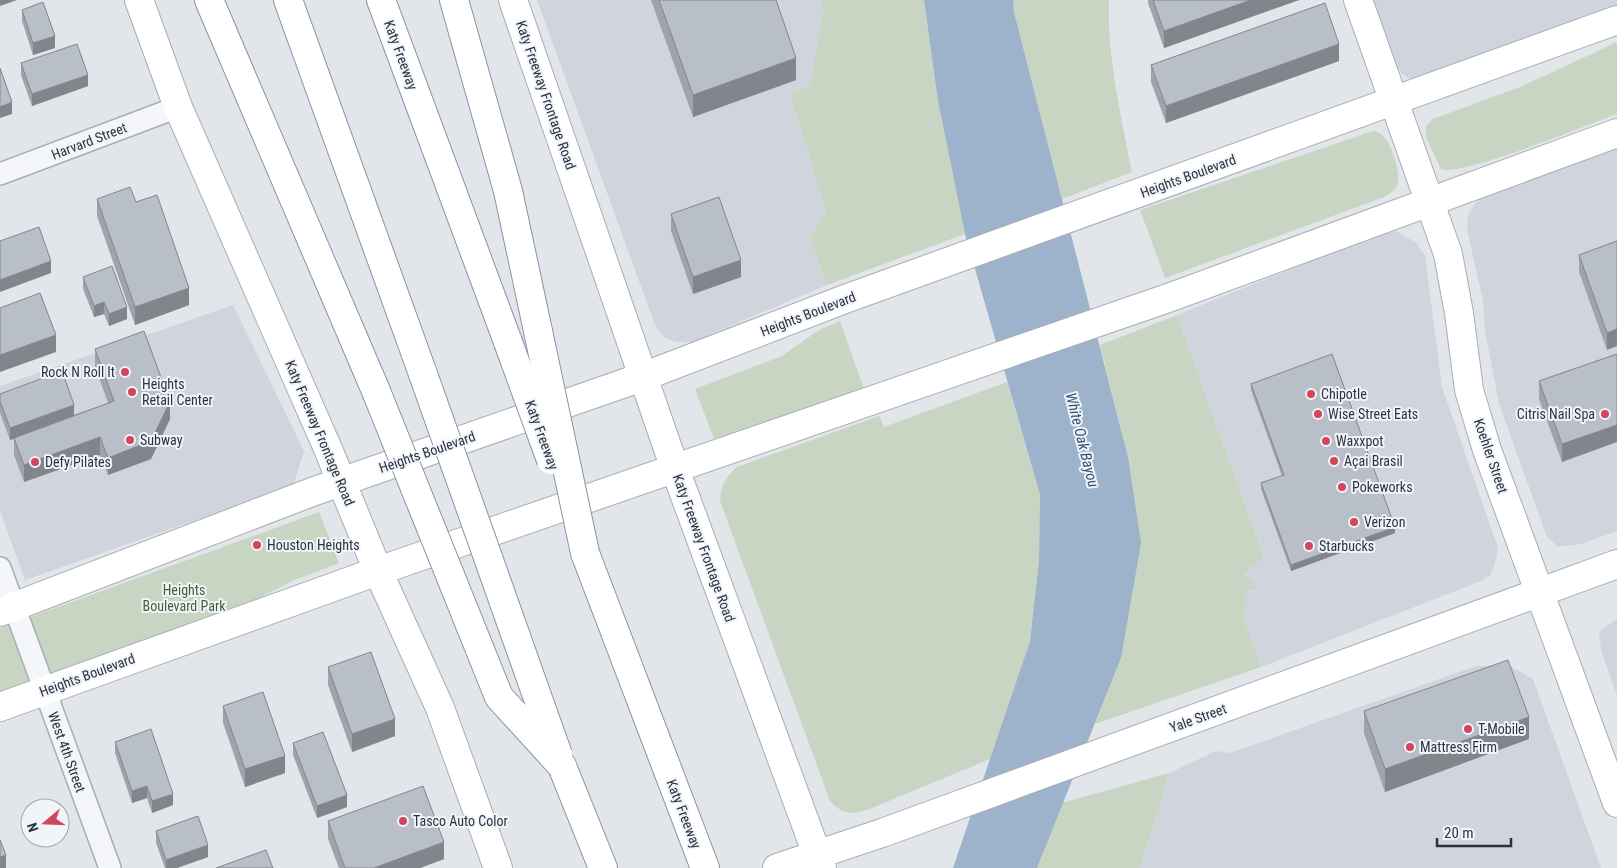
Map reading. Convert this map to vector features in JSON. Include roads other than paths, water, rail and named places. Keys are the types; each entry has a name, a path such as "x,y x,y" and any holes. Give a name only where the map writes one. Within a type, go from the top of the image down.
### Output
{"main road":[{"name":"Katy Freeway Frontage Road","path":"139,0 178,107 341,482 378,572 440,708 498,868"},
{"path":"210,0 376,392 499,697 562,766"},
{"path":"288,0 562,766 603,868"},
{"name":"Katy Freeway","path":"381,0 705,868"},
{"path":"454,0 508,191 586,553"},
{"name":"Katy Freeway Frontage Road","path":"513,0 675,469 819,861"},
{"name":"Koehler Street","path":"1358,0 1448,254 1460,313 1469,390 1487,450 1617,803"},
{"name":"Heights Boulevard","path":"7,610 341,482 644,376 845,299 1138,195 1617,20"},
{"name":"Heights Boulevard","path":"0,707 378,572 1171,297 1617,134"},
{"name":"Yale Street","path":"777,868 819,861 882,833 1617,564"}],"street":[{"name":"Harvard Street","path":"0,174 178,107"},
{"name":"West 4th Street","path":"0,568 7,610 45,690 110,868"}],"water":[{"name":"White Oak Bayou","path":"924,0 1013,0 1014,12 1128,457 1141,543 1121,658 1037,868 953,868 1030,641 1039,560 1040,495 965,234 938,101"}],"place":[{"name":"Rock N Roll It","path":"125,372"},
{"name":"Heights Retail Center","path":"132,392"},
{"name":"Chipotle","path":"1311,394"},
{"name":"Wise Street Eats","path":"1318,414"},
{"name":"Citris Nail Spa","path":"1605,414"},
{"name":"Subway","path":"130,440"},
{"name":"Waxxpot","path":"1326,441"},
{"name":"Açai Brasil","path":"1334,461"},
{"name":"Defy Pilates","path":"35,462"},
{"name":"Pokeworks","path":"1342,487"},
{"name":"Verizon","path":"1354,522"},
{"name":"Houston Heights","path":"257,545"},
{"name":"Starbucks","path":"1309,546"},
{"name":"T-Mobile","path":"1468,729"},
{"name":"Mattress Firm","path":"1410,747"},
{"name":"Tasco Auto Color","path":"403,821"}],"park label":[{"name":"Heights Boulevard Park","path":"184,598"}]}
